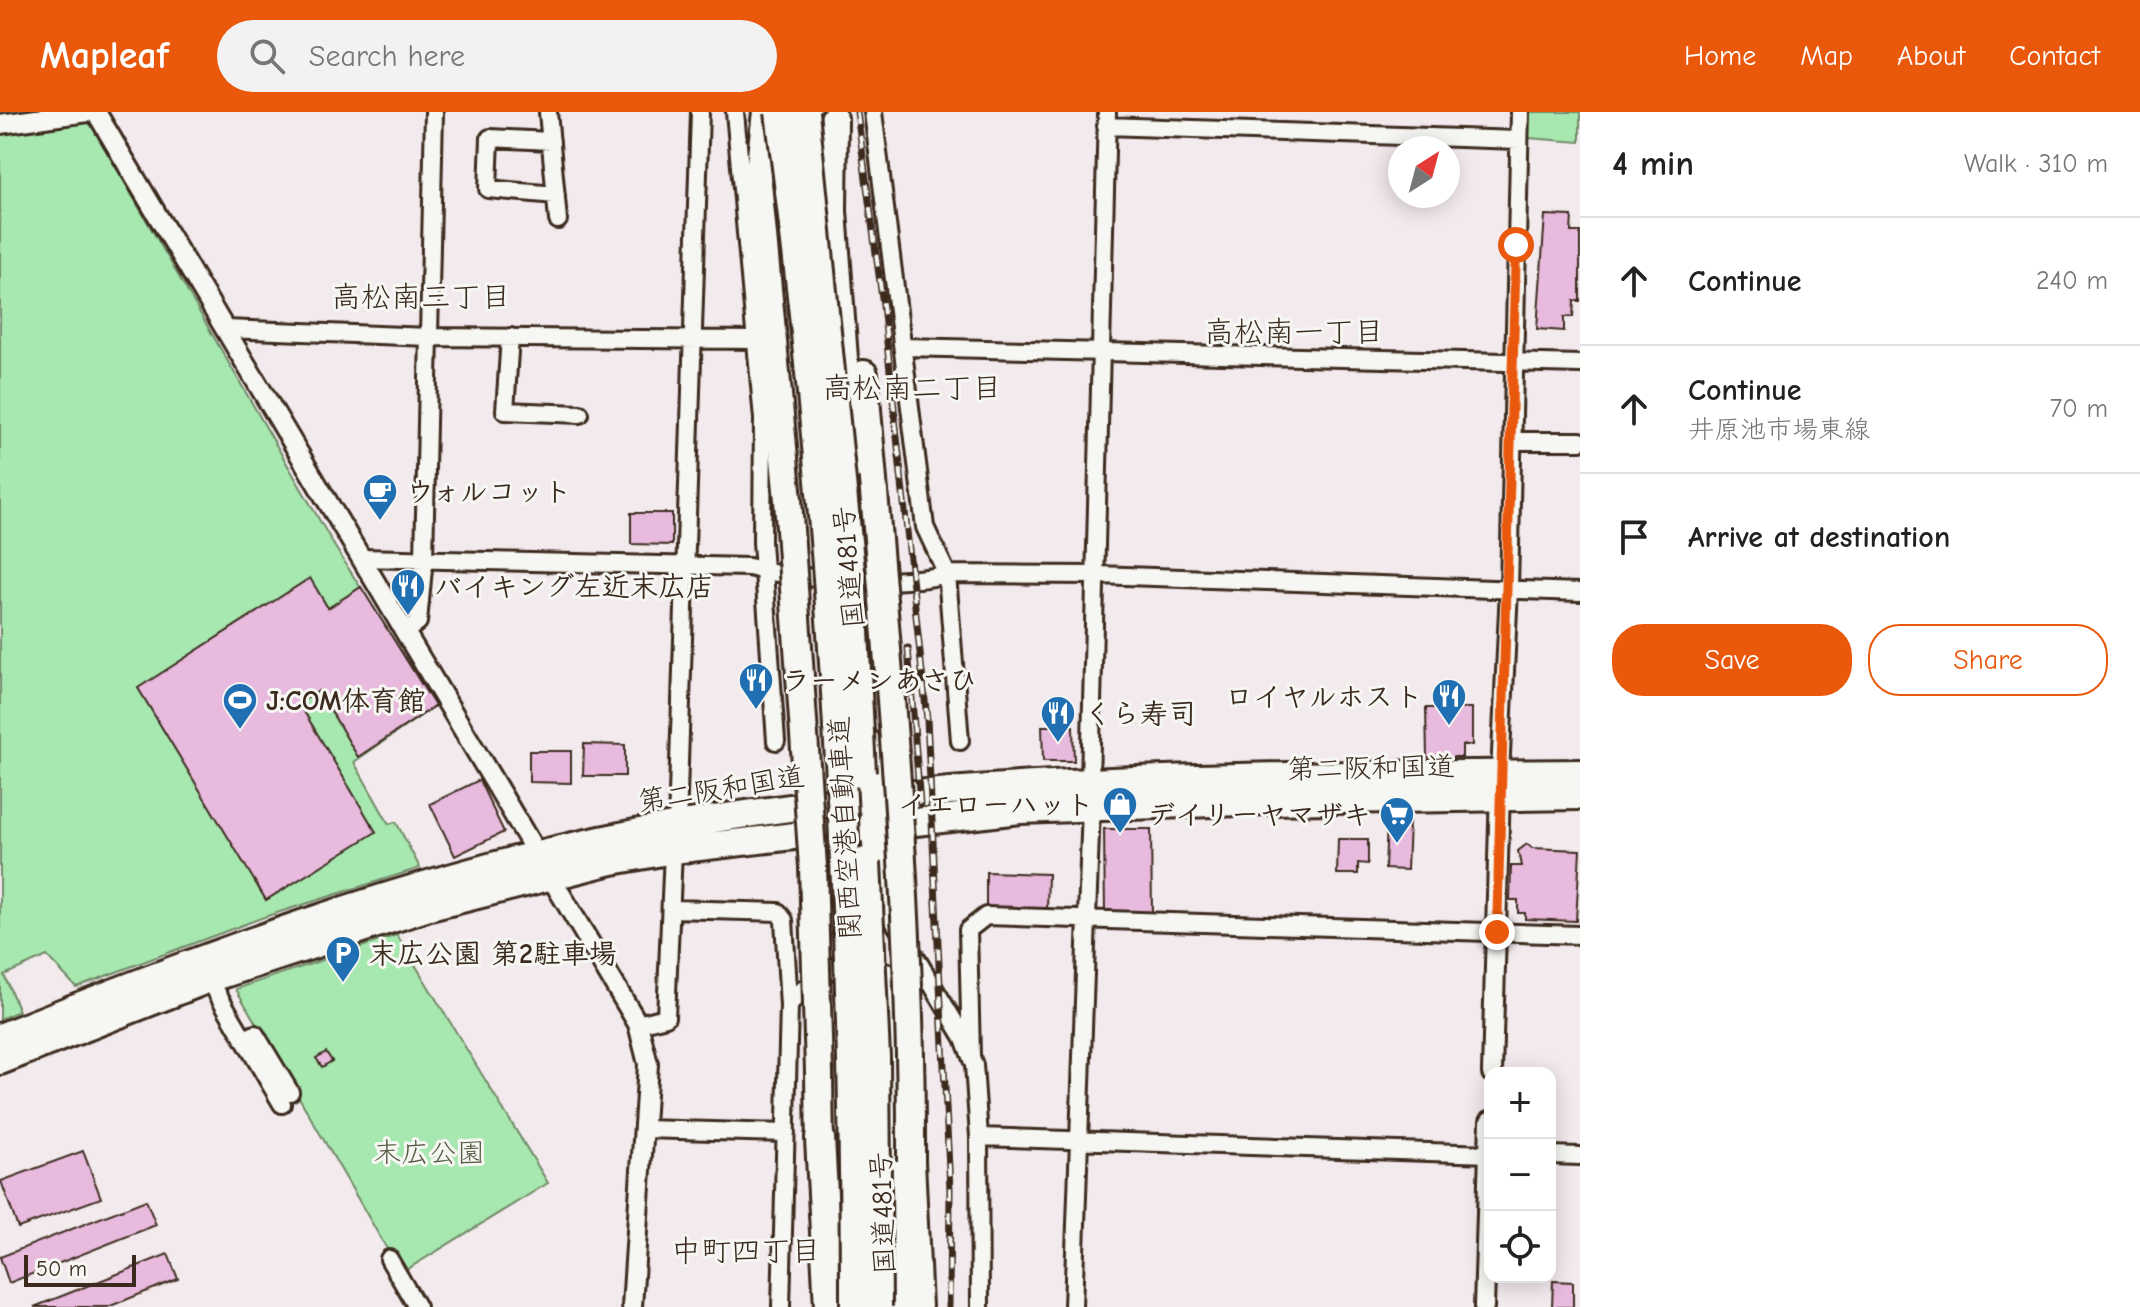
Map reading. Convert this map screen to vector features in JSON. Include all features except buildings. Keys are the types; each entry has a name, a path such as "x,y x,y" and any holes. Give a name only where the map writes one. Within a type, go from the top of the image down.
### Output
{"highway":[{"name":"国道481号","path":"768,112 758,183 788,500 813,867 820,1138 816,1307"},
{"path":"768,112 792,288 833,802 849,1047 852,1307"},
{"name":"関西空港自動車道","path":"780,112 803,295 834,627 852,1003 852,1307"},
{"name":"関西空港自動車道","path":"804,112 852,591 875,1057 877,1307"},
{"name":"国道481号","path":"834,115 861,337 902,858 912,1070 911,1161 902,1192 918,1307"},
{"path":"834,115 833,211 892,1088 902,1192 903,1307"},
{"name":"第二阪和国道","path":"0,1037 196,960 387,895 543,866 833,802 1500,785 1580,773"},
{"name":"第二阪和国道","path":"1500,785 1580,796"},
{"name":"第二阪和国道","path":"675,838 875,827 1020,810 1090,794"},
{"name":"第二阪和国道","path":"0,1061 209,979 543,866"},
{"path":"820,1138 829,1307"},
{"path":"891,1307 902,1192"},
{"path":"838,1307 850,1210"}],"street":[{"path":"0,124 88,112"},
{"path":"96,112 638,1024 648,1064 632,1307"},
{"path":"405,632 418,622 424,558 434,112"},
{"path":"548,112 558,220"},
{"path":"638,1024 666,1017 694,340 700,112"},
{"path":"735,112 763,419 764,571 776,741"},
{"path":"873,112 905,347 925,527 947,574 960,741"},
{"path":"1492,1067 1516,362 1520,112"},
{"path":"1073,1307 1097,575 1106,119 1519,140"},
{"path":"551,141 490,138 488,189 556,195"},
{"path":"225,329 429,337 756,340"},
{"path":"510,337 505,411 580,414"},
{"path":"905,347 1580,364"},
{"path":"1513,441 1580,441"},
{"path":"361,558 684,566 816,577 924,580 947,574 1097,575 1580,592"},
{"path":"880,898 964,1038 971,1055"},
{"path":"672,909 778,912 784,920 789,1006 781,1307"},
{"path":"980,1307 979,1137 971,1055 968,930 986,916 1086,922 1580,935"},
{"path":"789,1006 799,990 824,977 842,961"},
{"path":"209,979 244,1040 286,1098"},
{"path":"644,1129 786,1133"},
{"path":"979,1137 1484,1154"},
{"path":"1556,1155 1580,1156"},
{"path":"1484,1307 1487,1211"},
{"path":"389,1259 417,1307"}],"green space":[{"path":"1528,112 1580,112 1580,142 1528,138"},
{"path":"85,114 335,547 435,706 354,762 389,824 396,822 420,868 264,917 76,987 47,956 4,975 19,1011 0,1019 0,125"},
{"name":"末広公園","path":"397,935 548,1183 401,1273 236,989"}],"railway":[{"path":"857,112 883,305 927,719 950,1189 949,1307"},
{"path":"908,648 920,804"}],"place":[{"name":"ウォルコット","path":"380,522"},
{"name":"バイキング左近末広店","path":"408,617"},
{"name":"ラーメンあさひ","path":"756,711"},
{"name":"ロイヤルホスト","path":"1449,727"},
{"name":"J:COM体育館","path":"240,731"},
{"name":"くら寿司","path":"1058,744"},
{"name":"イエローハット","path":"1120,835"},
{"name":"デイリーヤマザキ","path":"1397,845"},
{"name":"末広公園 第2駐車場","path":"343,984"}],"district":[{"name":"高松南三丁目","path":"421,297"},
{"name":"高松南一丁目","path":"1294,332"},
{"name":"高松南二丁目","path":"912,388"},
{"name":"中町四丁目","path":"746,1251"}],"route":[{"path":"1497,932 1516,362 1516,245"}]}
